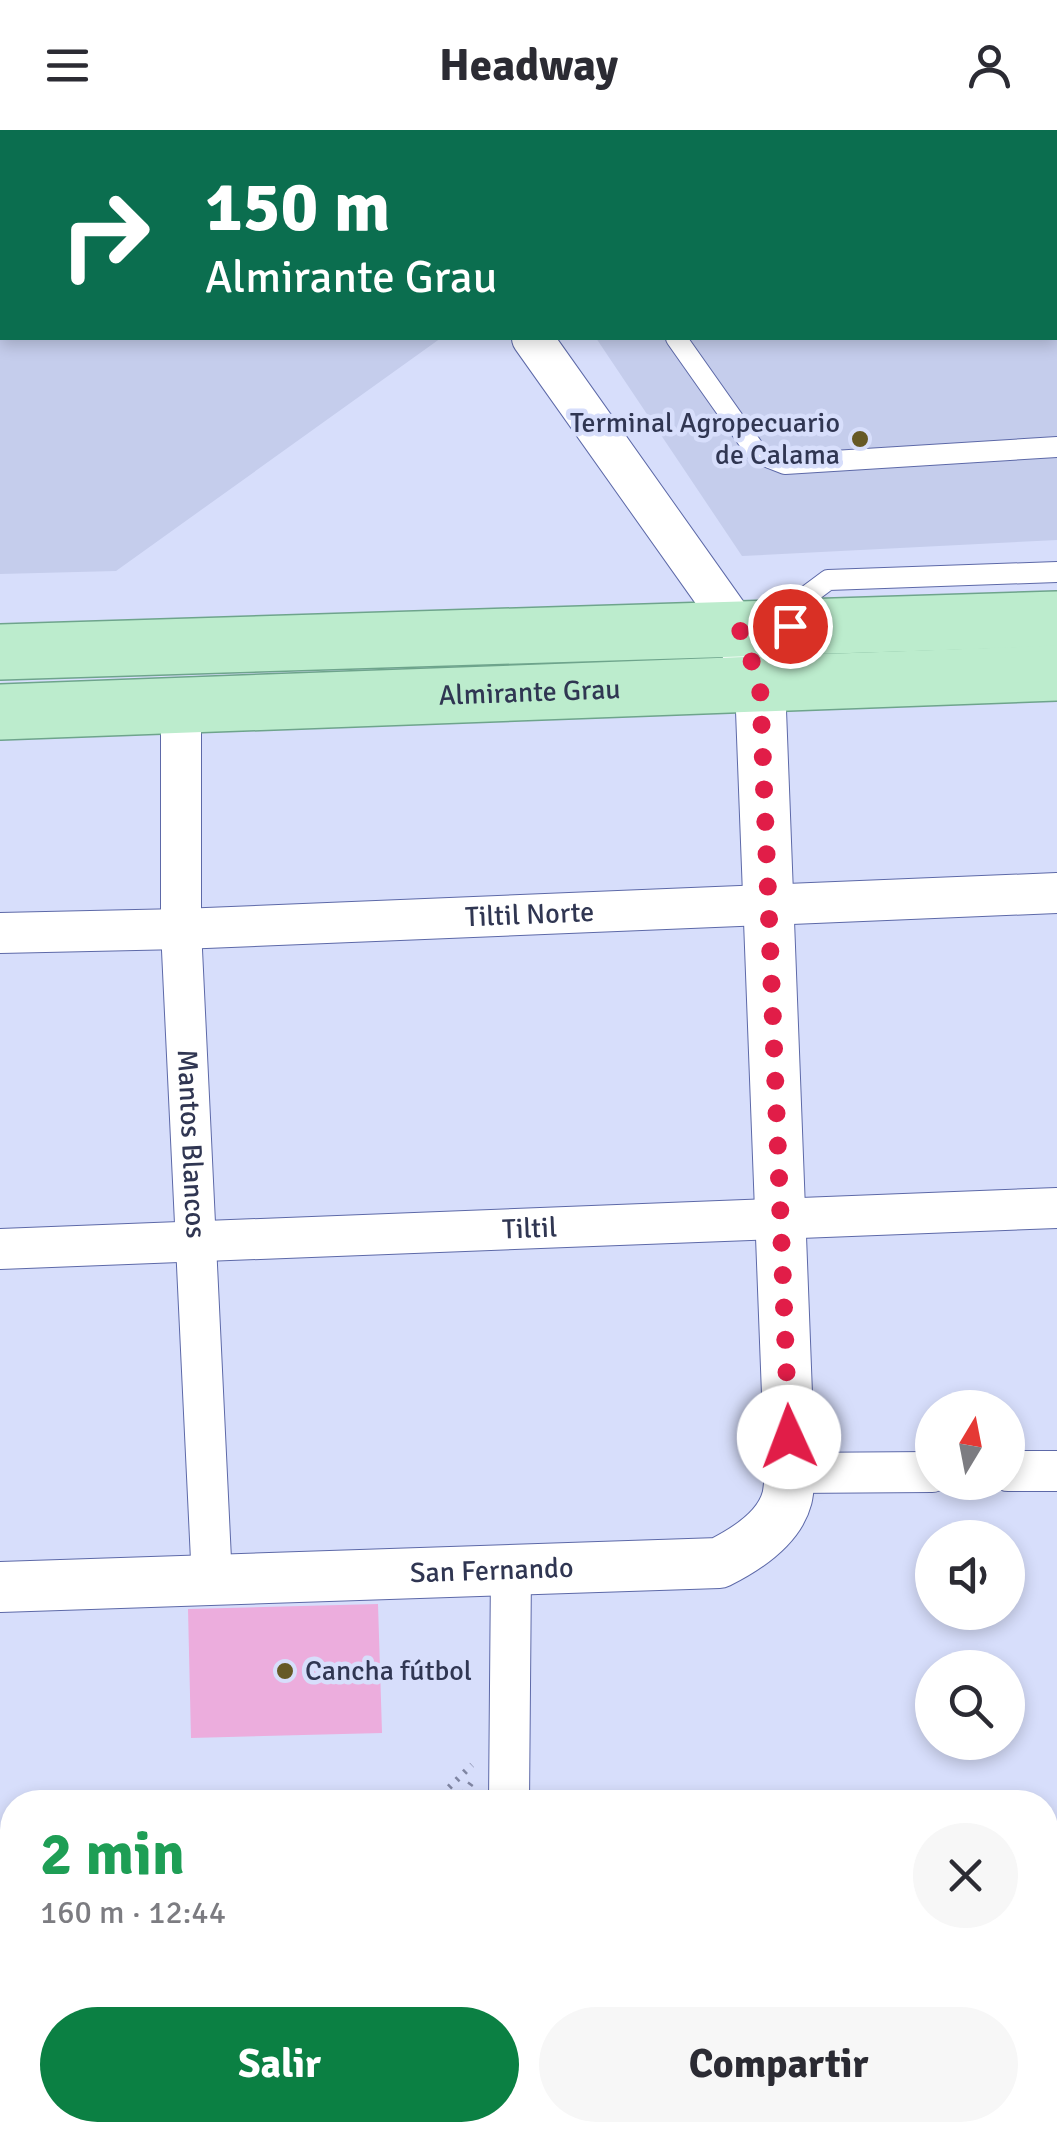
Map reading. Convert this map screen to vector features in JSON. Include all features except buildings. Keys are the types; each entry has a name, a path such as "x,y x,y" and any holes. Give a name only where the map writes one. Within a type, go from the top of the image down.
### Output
{"main road":[{"name":"Almirante Grau","path":"0,652 1057,619"},
{"name":"Almirante Grau","path":"0,712 1057,672"}],"street":[{"path":"534,340 752,629 760,684 770,904 790,1474 915,1472"},
{"name":"Mantos Blancos","path":"182,706 180,928 212,1582"},
{"name":"Tiltil Norte","path":"0,933 1057,892"},
{"name":"Tiltil","path":"0,1249 1057,1208"},
{"path":"1025,1471 1057,1471"},
{"name":"San Fernando","path":"0,1586 719,1564 748,1548 772,1524 787,1501 790,1474"},
{"path":"510,1790 511,1570"}],"lane":[{"path":"677,340 758,453 785,464 1057,448"},
{"path":"752,629 828,580 1057,572"}],"shaded area":[{"path":"0,340 438,340 116,571 0,574"},
{"name":"Terminal Agropecuario de Calama","path":"597,340 1057,340 1057,540 742,556"},
{"name":"Cancha fútbol","path":"378,1604 382,1733 191,1738 188,1609"}],"place":[{"name":"Terminal Agropecuario de Calama","path":"860,439"},
{"name":"Cancha fútbol","path":"285,1671"}],"route":[{"path":"789,1437 760,684 740,630 790,626"}]}
